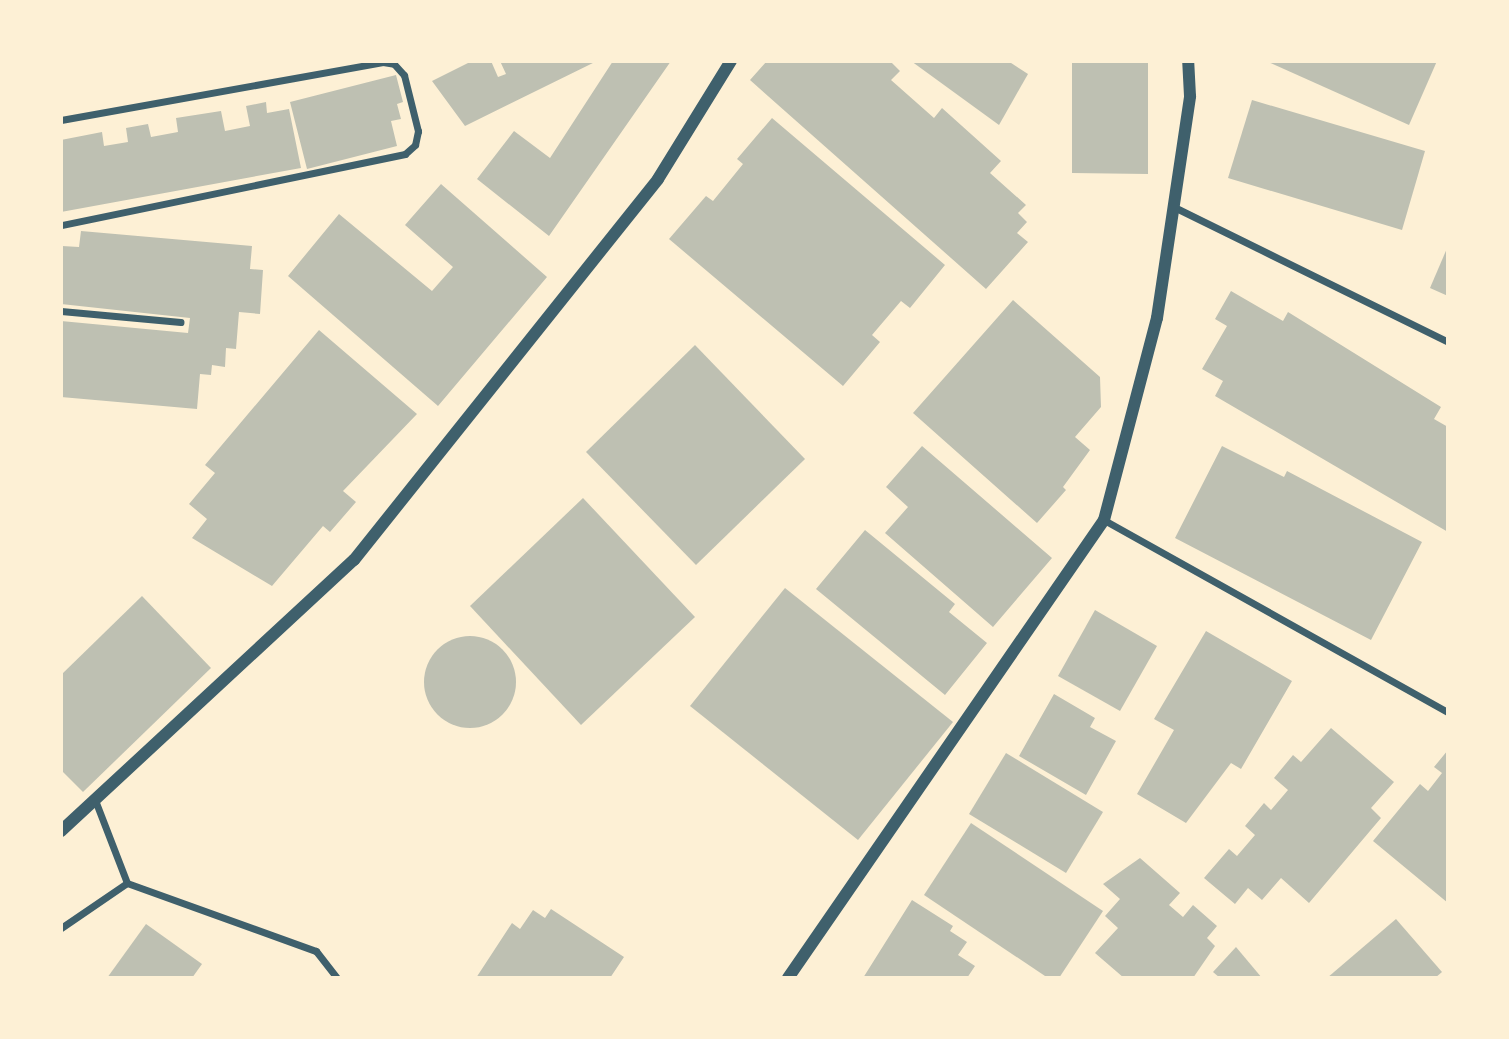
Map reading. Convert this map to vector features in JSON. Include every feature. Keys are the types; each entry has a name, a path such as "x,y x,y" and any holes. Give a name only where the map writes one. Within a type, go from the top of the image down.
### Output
{"street":[{"path":"61,831 354,560 658,179 731,61"},
{"path":"788,978 1104,520 1157,318 1190,96 1188,61"},
{"path":"61,120 383,62 394,64 404,75 418,131 415,145 405,153 61,225"},
{"path":"1174,207 1448,342"},
{"path":"61,311 180,323"},
{"path":"1104,520 1448,712"},
{"path":"95,800 127,883 316,951 337,978"},
{"path":"61,928 127,883"}],"building":[{"path":"472,61 491,61 498,77 506,74 500,61 597,61 465,126 432,81"},
{"path":"613,61 671,61 549,236 477,179 514,131 550,158"},
{"path":"767,61 890,61 900,71 891,80 934,118 942,108 1001,161 990,173 1026,205 1018,213 1027,222 1017,233 1028,242 986,289 750,80"},
{"path":"911,61 1008,61 1028,74 999,125"},
{"path":"1072,61 1148,61 1148,174 1072,173"},
{"path":"1266,61 1437,61 1409,125"},
{"path":"396,75 403,102 397,104 401,119 391,121 397,146 307,169 290,102"},
{"path":"1252,100 1425,151 1402,230 1228,178"},
{"path":"266,102 267,113 289,109 301,168 61,212 61,140 102,132 104,146 128,142 126,128 148,124 151,137 178,132 176,118 221,111 225,131 250,126 246,106"},
{"path":"772,118 945,265 910,308 901,301 872,335 880,342 843,386 669,239 706,196 713,201 743,164 737,159"},
{"path":"441,184 547,277 438,406 288,276 339,214 432,291 453,267 405,225"},
{"path":"81,231 252,246 250,269 263,270 260,314 239,312 236,349 226,348 225,367 212,365 211,375 200,374 197,409 61,397 61,321 188,333 190,318 61,304 62,246 79,247"},
{"path":"1448,246 1448,296 1430,288"},
{"path":"1231,291 1283,321 1288,312 1441,407 1434,419 1448,427 1448,532 1215,396 1223,381 1202,369 1227,326 1215,319"},
{"path":"1013,300 1100,377 1101,407 1075,437 1090,450 1063,487 1066,490 1037,523 913,413"},
{"path":"319,330 417,414 343,491 356,502 330,532 323,526 272,586 192,538 207,519 189,504 215,473 205,465"},
{"path":"695,345 805,459 696,565 586,452"},
{"path":"922,446 1052,558 993,627 885,533 908,507 886,487"},
{"path":"1222,446 1284,477 1287,471 1422,542 1371,640 1175,538"},
{"path":"583,498 695,617 581,725 470,606"},
{"path":"865,530 955,604 949,612 987,643 945,695 816,589"},
{"path":"785,588 953,722 858,840 690,706"},
{"path":"142,596 211,668 83,792 61,770 61,675"},
{"path":"1095,610 1157,646 1120,711 1058,676"},
{"path":"1206,631 1292,681 1241,769 1231,763 1186,823 1137,794 1174,730 1154,719"},
{"path":"470,636 488,640 502,650 512,664 516,682 512,700 502,714 488,724 470,728 452,724 438,714 428,700 424,682 428,664 438,650 452,640"},
{"path":"1054,694 1095,718 1090,727 1116,741 1086,795 1019,756"},
{"path":"1331,728 1394,782 1371,808 1381,818 1309,903 1281,878 1262,900 1248,888 1235,904 1204,878 1229,849 1237,856 1255,835 1245,826 1264,803 1271,810 1288,790 1274,778 1293,755 1301,762"},
{"path":"1448,750 1448,903 1373,841 1420,784 1428,791 1442,773 1434,767"},
{"path":"1006,753 1103,812 1066,873 969,814"},
{"path":"971,823 1103,911 1059,978 1048,978 924,895"},
{"path":"1140,858 1180,893 1169,905 1183,917 1193,905 1217,926 1207,938 1215,946 1193,978 1124,978 1095,953 1118,928 1105,916 1120,899 1103,884"},
{"path":"912,900 953,926 950,931 967,942 958,955 975,966 967,978 863,978"},
{"path":"551,909 624,957 610,978 476,978 512,923 520,929 533,910 545,918"},
{"path":"1396,919 1442,972 1435,978 1327,978"},
{"path":"146,924 202,964 192,978 107,978"},
{"path":"1236,947 1262,978 1220,978 1213,972"}]}
